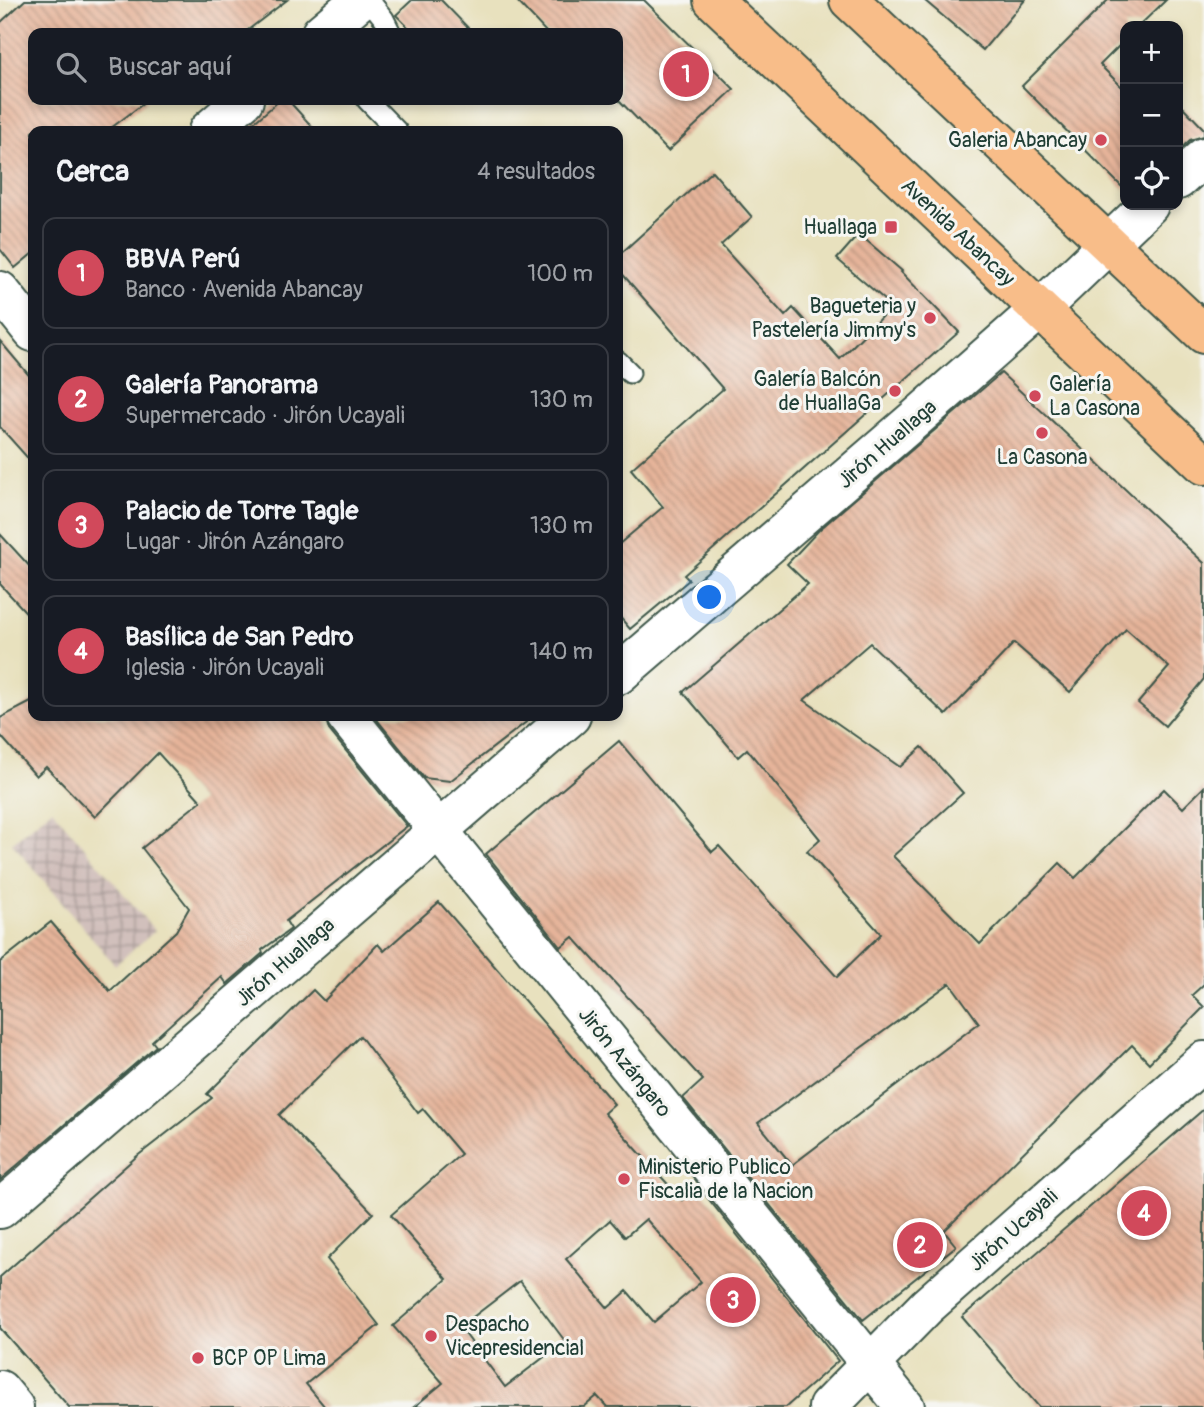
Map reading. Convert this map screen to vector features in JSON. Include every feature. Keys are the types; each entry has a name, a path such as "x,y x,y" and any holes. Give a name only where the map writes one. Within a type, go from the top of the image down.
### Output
{"main road":[{"name":"Avenida Abancay","path":"713,0 1204,465"},
{"path":"849,0 1204,334"}],"street":[{"path":"327,28 360,0"},
{"path":"214,126 238,105"},
{"path":"1183,176 1204,157"},
{"name":"Jirón Huallaga","path":"623,671 1040,309 1143,210"},
{"name":"Jirón Azángaro","path":"350,721 905,1407"},
{"name":"Jirón Huallaga","path":"0,1209 565,721"},
{"name":"Jirón Ucayali","path":"828,1407 927,1307 1204,1061"},
{"path":"0,1390 14,1407"}],"lane":[{"path":"369,0 388,28"},
{"path":"372,105 392,126"}],"shaded area":[{"path":"52,809 155,931 115,965 12,843"}],"building":[{"path":"25,0 287,0 251,28 28,28 28,105 141,105 114,126 28,126 28,257 15,268 0,249 0,23"},
{"path":"412,0 441,0 468,28 409,28 396,15"},
{"path":"516,0 644,0 734,89 668,151 623,104 623,28 542,28"},
{"path":"924,0 1025,0 983,50"},
{"name":"Galeria Abancay","path":"1108,0 1166,0 1144,21 1120,21 1120,45 1100,65 1120,85 1120,185 1022,86"},
{"path":"274,105 293,105 311,126 250,126"},
{"path":"1183,109 1204,129 1204,136 1190,140 1183,146"},
{"path":"712,171 752,217 721,245 785,316 793,308 840,359 892,306 837,259 859,234 902,271 959,332 684,575 689,580 630,629 623,621 623,541 663,507 631,469 723,389 623,275 623,251"},
{"path":"0,341 28,374 28,458 0,427"},
{"path":"1001,373 1204,563 1204,679 1165,726 1138,703 1169,667 1126,629 1070,692 1014,643 946,715 870,643 804,700 900,767 922,747 963,793 893,856 980,944 1060,863 1075,878 1164,789 1183,808 1204,787 1204,984 1192,995 1204,1007 1149,1063 1132,1045 944,1231 956,1246 863,1320 683,1098 703,1080 573,937 561,947 486,854 619,741 712,852 719,846 837,977 881,934 807,851 820,839 747,749 738,757 683,692 808,584 787,564 819,530","holes":["950,983 979,1023 792,1165 758,1123"]},
{"path":"0,534 28,565 28,615 0,584"},
{"path":"28,704 28,721 326,721 329,730 407,826 286,921 291,929 262,950 263,953 227,984 222,977 152,1041 156,1046 0,1180 0,962 51,922 110,991 176,931 189,908 142,848 201,801 158,753 95,817 46,767 36,776 0,735 0,718"},
{"path":"378,721 528,721 450,781 424,778"},
{"path":"439,902 614,1104 604,1113 682,1200 698,1186 838,1361 786,1407 607,1407 597,1396 584,1407 414,1407 443,1383 393,1326 447,1279 391,1215 461,1154 423,1109 418,1113 360,1036 279,1115 373,1213 327,1259 379,1325 306,1384 325,1407 69,1407 0,1328 0,1277 136,1157 212,1098 207,1094 313,990 324,1001 378,944 384,951","holes":["646,1219 701,1282 654,1322 627,1291 608,1308 566,1259 610,1220 625,1237","520,1281 565,1341 505,1387 460,1327"]},
{"path":"1204,1109 1204,1407 1039,1407 962,1317"}],"place":[{"name":"BBVA Perú","path":"686,74"},
{"name":"Galeria Abancay","path":"1101,140"},
{"name":"Huallaga","path":"891,227"},
{"name":"Bagueteria y Pastelería Jimmy's","path":"930,318"},
{"name":"Galería Balcón de HuallaGa","path":"895,391"},
{"name":"Galería La Casona","path":"1035,396"},
{"name":"La Casona","path":"1042,433"},
{"name":"Ministerio Publico Fiscalia de la Nacion","path":"624,1179"},
{"name":"Basílica de San Pedro","path":"1144,1213"},
{"name":"Galería Panorama","path":"920,1245"},
{"name":"Palacio de Torre Tagle","path":"733,1300"},
{"name":"Despacho Vicepresidencial","path":"431,1336"},
{"name":"BCP OP Lima","path":"198,1358"}]}
